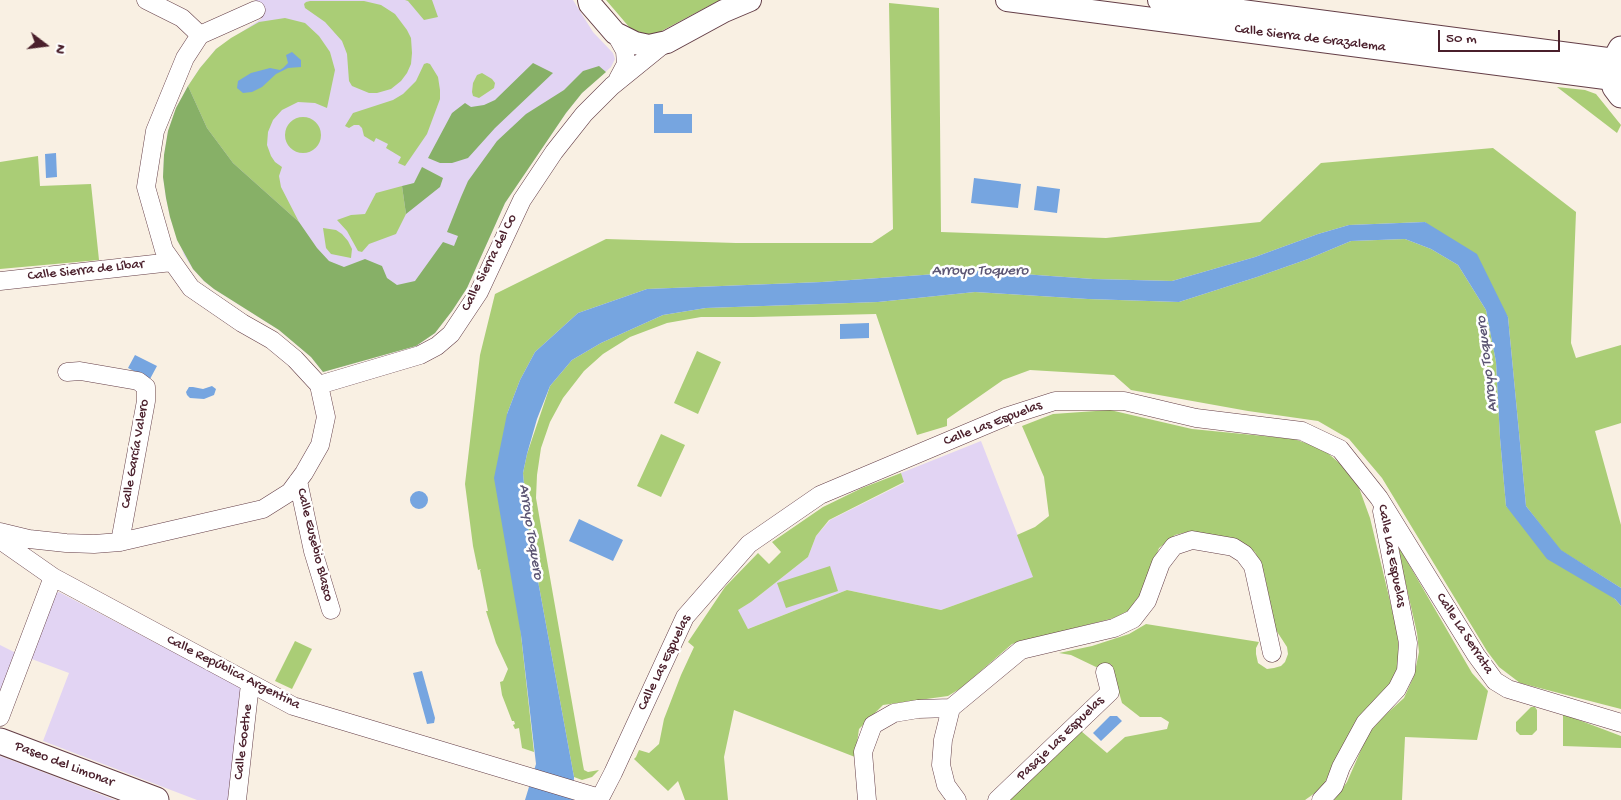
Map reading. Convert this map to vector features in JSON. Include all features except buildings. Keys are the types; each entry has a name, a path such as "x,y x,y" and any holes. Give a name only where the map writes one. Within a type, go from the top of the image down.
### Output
{"main road":[{"name":"Paseo del Limonar","path":"0,741 156,800"}],"street":[{"path":"146,0 182,18 200,35"},
{"name":"Calle Sierra del Co","path":"589,0 590,4 615,33 625,51 626,64 618,80"},
{"path":"667,42 724,11 750,0"},
{"name":"Calle Sierra de Grazalema","path":"1007,0 1618,63"},
{"name":"Calle Sierra de Grazalema","path":"1159,0 1618,63"},
{"path":"0,532 29,539 66,543 94,544 120,542 263,509 290,492 320,445 326,417 319,385 295,359 272,340 242,323 191,288 164,250 146,187 154,131 185,58 200,35 256,10"},
{"name":"Calle Sierra del Co","path":"615,33 635,43 649,46 667,42"},
{"name":"Calle Sierra del Co","path":"319,385 420,356 452,334 479,292 522,200 554,152 584,114 618,80 667,42"},
{"name":"Calle Sierra de Líbar","path":"0,280 172,262"},
{"name":"Calle García Valero","path":"67,372 80,370 138,381 146,388 146,401 120,542"},
{"name":"Calle Las Espuelas","path":"594,797 686,617 749,544 820,495 1005,417 1055,401 1124,401 1196,418 1302,431 1340,449 1379,498 1408,643 1406,671 1397,689 1365,723 1341,767 1334,786 1320,800"},
{"name":"Calle Eusebio Blasco","path":"298,481 313,551 330,610"},
{"name":"Calle La Serrata","path":"1379,498 1476,655 1495,681 1508,689 1621,723"},
{"name":"Calle República Argentina","path":"0,540 53,577 292,706 594,797"},
{"path":"957,800 946,785 941,765 943,740 951,708 1021,650 1114,628 1132,619 1147,601 1161,563 1174,546 1192,540 1233,547 1244,554 1253,566 1272,653"},
{"path":"0,716 53,577"},
{"name":"Pasaje Las Espuelas","path":"997,800 1110,692 1105,672"},
{"name":"Calle Goethe","path":"237,800 250,684"},
{"path":"867,800 863,752 873,725 894,713 918,709 951,708"}],"shaded area":[{"path":"255,0 573,0 593,32 613,53 615,59 611,67 582,93 566,113 505,203 467,288 452,311 435,333 416,346 323,372 311,357 279,330 204,281 184,255 170,217 163,177 168,131 176,108 200,68 216,49 261,19 263,15"},
{"path":"981,441 1034,577 941,610 847,590 748,629 737,610 751,602 808,557 816,536 830,520 904,483 901,473"},
{"path":"59,592 240,687 244,694 229,800 197,800 43,741 69,673 29,658 54,594"},
{"path":"0,645 16,653 0,697"},
{"path":"0,756 48,774 115,800 0,800"}],"green space":[{"path":"405,0 432,0 438,17 424,20"},
{"path":"606,0 720,0 654,35 644,37 630,28"},
{"path":"310,1 364,1 381,5 395,14 411,38 411,64 401,81 391,89 377,93 369,93 352,86 349,81 347,54 342,41 325,22 305,8 304,4"},
{"path":"889,3 939,8 941,232 1106,238 1260,222 1321,163 1493,148 1576,212 1571,343 1576,358 1621,345 1621,423 1595,431 1621,525 1621,588 1560,550 1526,506 1508,317 1425,222 1349,225 1255,257 1172,281 1093,279 980,271 822,282 647,289 578,313 535,352 520,380 507,414 521,635 534,752 522,748 519,728 515,729 514,721 512,721 502,695 500,682 503,681 508,669 496,643 486,611 488,611 481,569 478,570 473,546 465,484 480,355 495,294 606,239 736,243 872,243 893,229"},
{"path":"285,18 305,23 319,36 330,52 335,70 327,108 315,103 298,102 282,110 273,120 268,132 267,145 271,156 282,167 279,176 281,187 299,222 233,163 207,128 188,86 216,49 231,38 259,22"},
{"path":"533,63 553,73 495,128 468,158 452,163 440,163 428,158 452,113 465,103 471,107 484,105 495,100"},
{"path":"424,64 430,64 438,77 440,99 427,134 405,166 398,163 401,157 386,148 388,144 376,138 374,142 364,136 359,125 349,128 345,126 353,113 393,100 403,94 416,81"},
{"path":"599,66 606,72 582,93 566,113 505,203 467,288 452,311 435,333 416,346 323,372 311,357 279,330 204,281 193,269 177,240 166,198 163,177 164,155 168,131 176,108 188,86 207,128 233,163 299,222 317,248 329,261 344,267 365,259 382,266 387,278 397,285 415,281 443,242 454,246 458,236 447,232 461,197 468,181 497,141 526,114 564,90 583,71"},
{"path":"482,73 495,83 494,88 479,98 473,96 473,83 477,75"},
{"path":"1557,87 1585,90 1596,94 1621,125 1617,133"},
{"path":"303,117 310,118 316,122 320,128 320,142 316,148 310,152 303,153 296,152 290,148 286,142 285,135 286,128 290,122 296,118"},
{"path":"38,156 40,186 91,184 99,260 0,269 0,162"},
{"path":"422,167 443,178 440,187 406,214 402,186 414,183"},
{"path":"402,186 406,214 396,234 369,244 362,252 358,251 347,231 337,220 351,215 365,214 376,193"},
{"path":"323,228 336,230 342,234 352,249 351,258 331,254 326,248"},
{"path":"1405,239 1431,249 1458,265 1486,310 1496,362 1506,506 1621,606 1621,709 1520,683 1499,667 1487,651 1382,478 1349,439 1318,421 1248,411 1131,390 1114,375 1030,370 1003,380 947,419 947,426 917,435 876,314 701,317 667,323 630,337 603,354 584,371 563,398 550,422 541,448 536,498 583,765 584,770 588,772 599,770 592,777 582,780 574,777 527,521 523,473 527,454 550,386 572,360 601,343 663,315 706,308 878,302 975,292 1179,302 1308,259 1351,241"},
{"path":"697,351 721,362 698,414 674,403"},
{"path":"1110,410 1192,429 1294,439 1323,449 1344,467 1358,485 1370,518 1397,630 1400,661 1390,685 1357,719 1322,788 1305,800 1010,800 1081,731 1107,753 1125,737 1167,729 1169,722 1161,717 1140,717 1122,703 1111,664 1096,667 1071,655 1059,653 1092,646 1129,634 1146,624 1259,642 1256,648 1258,663 1267,669 1281,666 1285,662 1288,654 1287,647 1276,630 1264,573 1255,552 1235,539 1191,531 1175,535 1159,548 1143,591 1128,611 1114,618 1012,644 961,688 948,696 883,705 859,729 855,757 734,710 724,757 728,800 685,800 678,781 668,791 634,759 639,750 649,753 659,744 664,719 694,647 688,642 725,587 758,553 769,564 781,552 772,542 823,507 862,488 901,473 904,482 829,520 816,536 808,557 738,610 748,629 847,590 941,610 1033,577 1017,535 1035,527 1049,516 1044,477 1022,426 1053,414"},
{"path":"661,434 685,445 661,497 637,486"},
{"path":"1400,549 1472,673 1488,691 1477,740 1405,737 1402,800 1334,800 1347,782 1368,734 1404,698 1414,676 1419,652 1417,633 1398,550"},
{"path":"830,566 838,591 786,608 777,583"},
{"path":"295,641 312,649 292,689 275,681"},
{"path":"1531,707 1535,707 1537,710 1537,730 1532,735 1520,735 1516,731 1516,722"},
{"path":"1563,714 1621,736 1621,748 1563,746"}],"water":[{"path":"292,52 301,60 301,67 288,68 276,74 262,87 252,92 243,93 237,88 238,81 251,73 270,68 280,70 288,63 286,55"},
{"path":"654,104 663,104 663,114 692,114 692,133 654,133"},
{"path":"56,153 57,177 46,178 45,154"},
{"path":"974,178 1021,184 1018,208 971,203"},
{"path":"1037,186 1060,189 1057,213 1034,210"},
{"name":"Arroyo Toquero","path":"1425,222 1477,254 1508,317 1526,506 1561,550 1621,588 1621,606 1615,599 1547,559 1506,506 1496,362 1486,310 1458,265 1431,249 1405,239 1351,241 1308,259 1179,302 975,292 878,302 706,308 663,315 601,343 572,360 550,386 537,419 527,454 523,473 527,521 574,777 573,800 525,800 536,764 521,635 494,478 507,414 520,380 535,352 578,313 647,289 822,282 980,271 1093,279 1172,281 1255,257 1349,225"},
{"path":"869,323 869,338 840,339 840,324"},
{"path":"135,355 157,366 150,379 128,368"},
{"path":"212,386 216,389 214,395 204,399 190,398 186,392 189,387 203,389"},
{"path":"419,491 425,494 428,500 425,506 419,509 413,506 410,500 413,494"},
{"path":"579,519 623,540 613,561 569,541"},
{"path":"422,671 435,718 434,723 427,724 413,673"},
{"path":"1110,716 1117,716 1122,721 1101,741 1093,733"}]}
